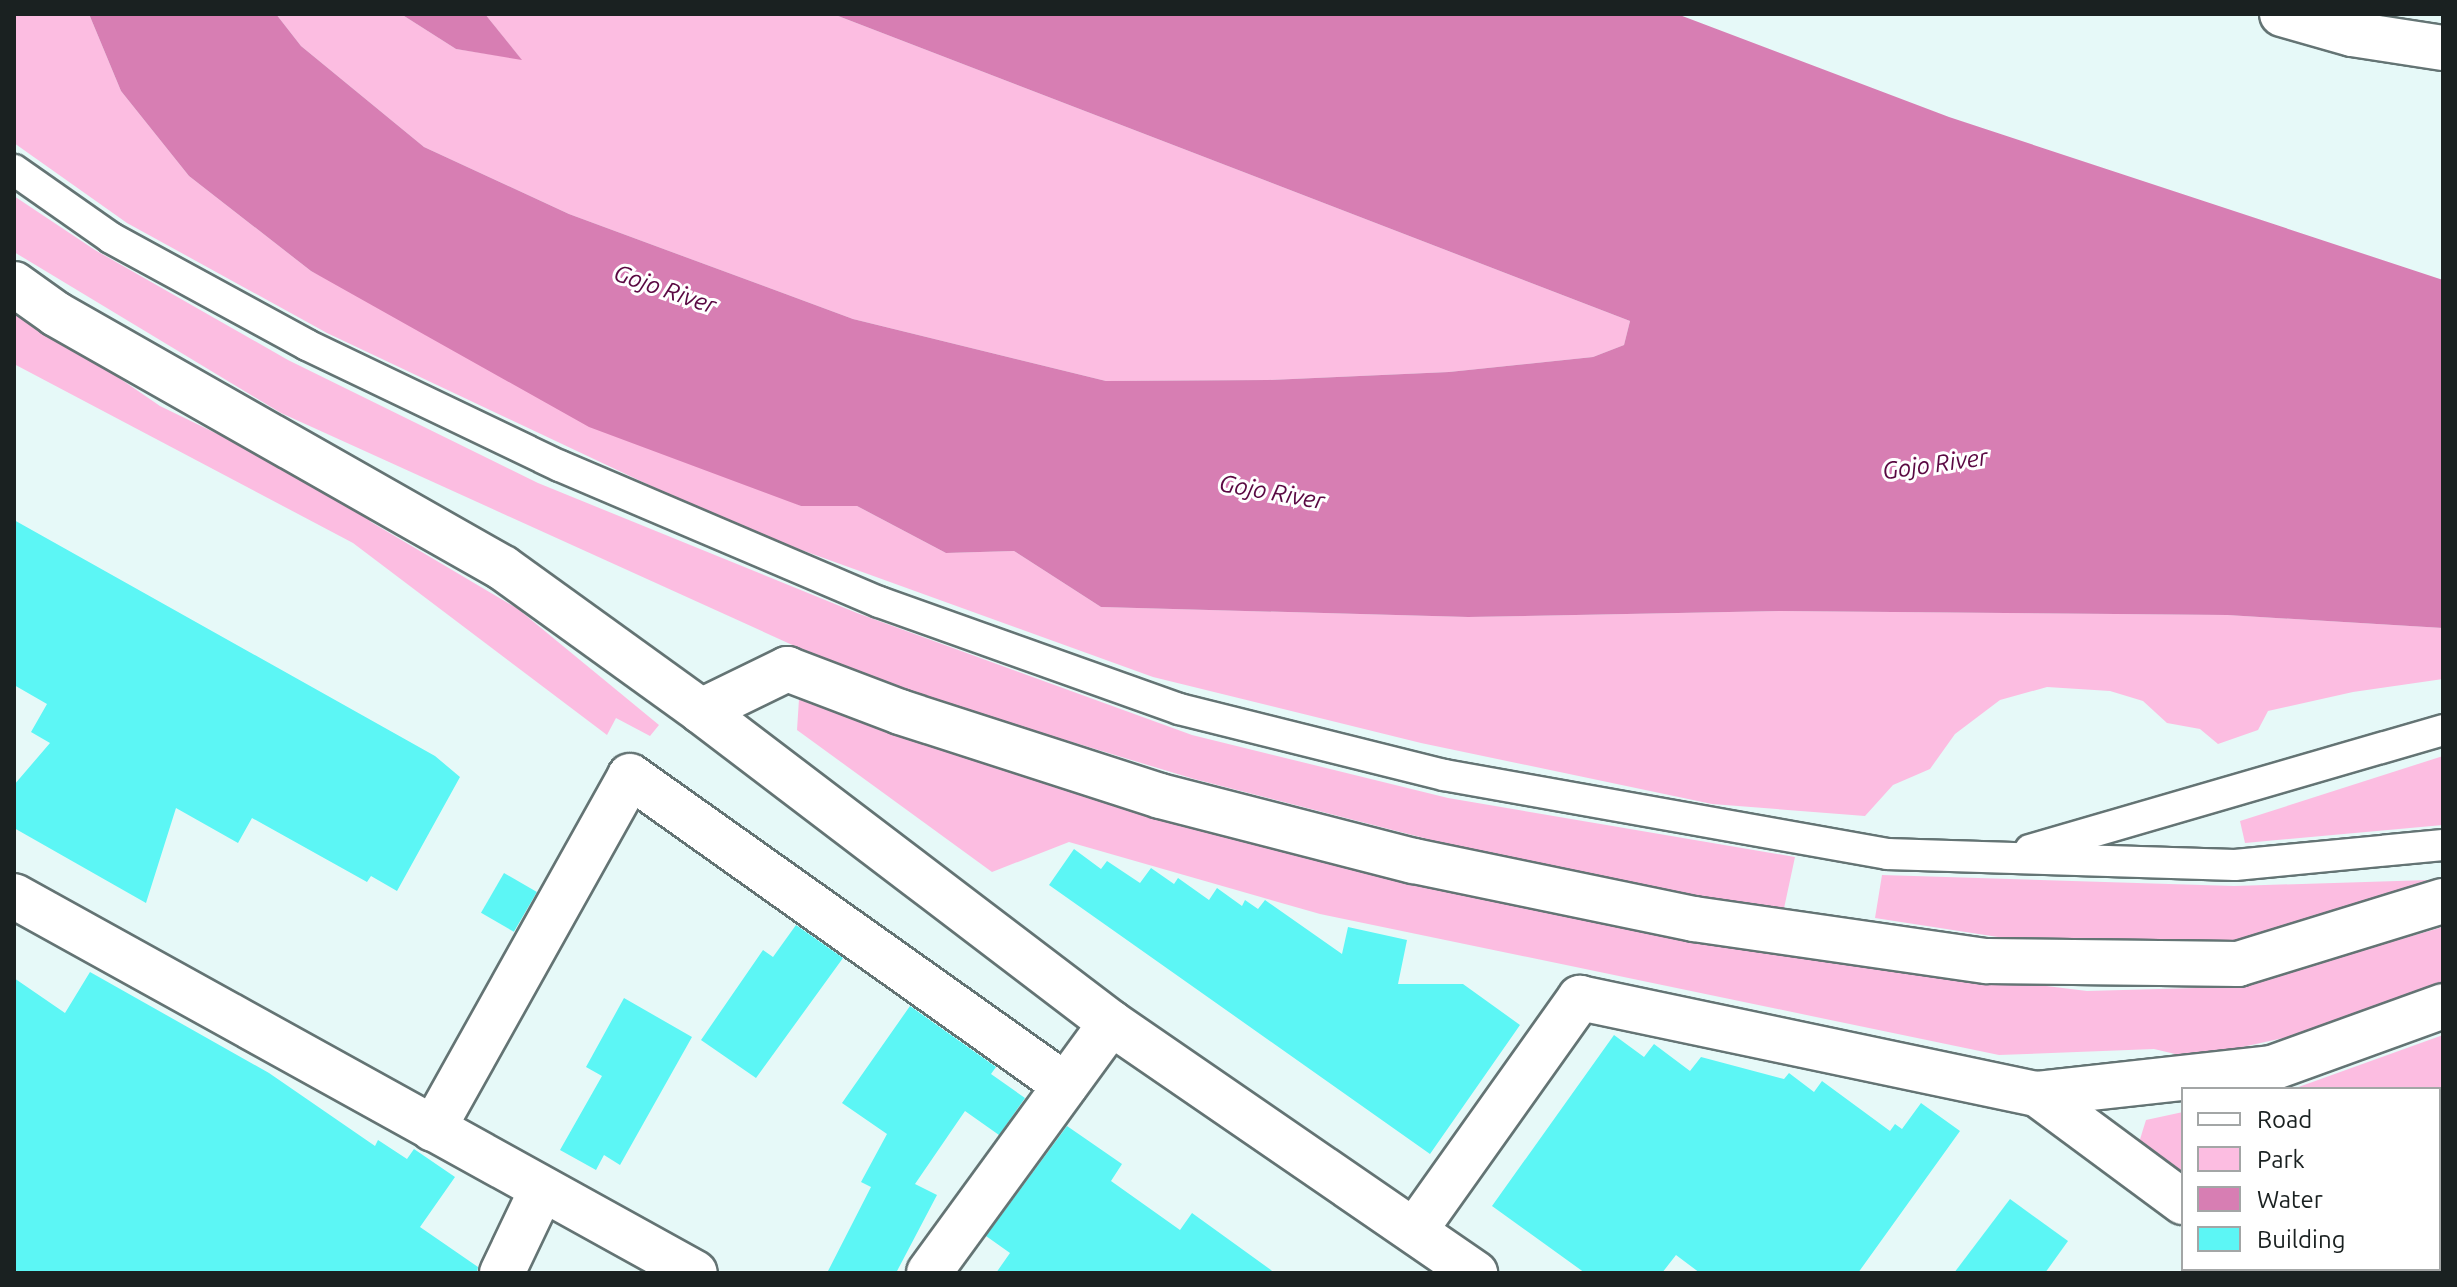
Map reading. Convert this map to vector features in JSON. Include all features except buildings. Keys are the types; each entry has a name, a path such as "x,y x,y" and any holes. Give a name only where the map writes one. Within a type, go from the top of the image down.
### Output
{"street":[{"path":"2282,14 2352,34 2443,48"},
{"path":"14,284 56,314 503,568 701,711 1111,1023 1475,1273"},
{"path":"701,711 787,669 900,712 1160,796 1414,861 1694,919 1987,961 2238,964 2443,901"},
{"path":"433,1129 630,776 1065,1085"},
{"path":"14,896 695,1273"},
{"path":"1415,1230 1580,998 2037,1094 2272,1068 2443,1006"},
{"path":"929,1273 1111,1023"},
{"path":"2037,1094 2181,1201"},
{"path":"502,1273 542,1189"}],"lane":[{"path":"14,170 111,238 307,345 560,466 879,602 1179,709 1474,780 1887,854 2235,865 2443,845"},
{"path":"2006,858 2443,730"}],"green space":[{"path":"14,14 89,14 121,91 189,176 311,271 801,506 857,506 946,553 1014,551 1101,607 1468,617 1780,611 2227,615 2443,628 2443,679 2353,692 2268,711 2258,730 2218,744 2200,729 2167,723 2143,701 2110,691 2047,687 2000,700 1955,734 1930,769 1893,785 1865,816 1712,804 1421,743 1153,677 738,527 327,333 127,223 14,143"},
{"path":"276,14 401,14 456,49 521,59 485,14 833,14 1630,321 1624,345 1593,357 1449,372 1268,380 1106,381 853,319 569,214 424,147 301,46"},
{"path":"14,196 95,250 288,360 538,483 857,613 1192,735 1448,798 1795,857 1783,913 1556,872 1194,779 874,682 281,413 14,252"},
{"path":"14,306 160,406 355,501 371,522 518,609 659,725 650,736 616,718 607,735 353,543 14,364"},
{"path":"799,699 1180,826 1570,917 1830,959 2087,991 2232,987 2443,927 2443,984 2288,1037 2192,1058 2154,1049 1999,1055 1320,914 1069,842 992,872 797,730"},
{"path":"2443,756 2443,825 2245,843 2240,821"},
{"path":"1882,875 2234,886 2429,880 2239,941 1998,937 1875,918"},
{"path":"2443,1035 2443,1273 2306,1271 2441,1271 2441,1087 2299,1087"},
{"path":"2181,1112 2181,1181 2137,1149 2146,1120"}],"water":[{"name":"Gojo River","path":"89,14 276,14 301,46 424,147 569,214 853,319 1106,381 1268,380 1449,372 1593,357 1624,345 1630,321 833,14 1677,14 1949,117 2443,280 2443,628 2227,615 1780,611 1468,617 1101,607 1014,551 946,553 857,506 801,506 589,427 311,271 189,176 121,91"},
{"path":"401,14 485,14 522,60 456,49"}]}
